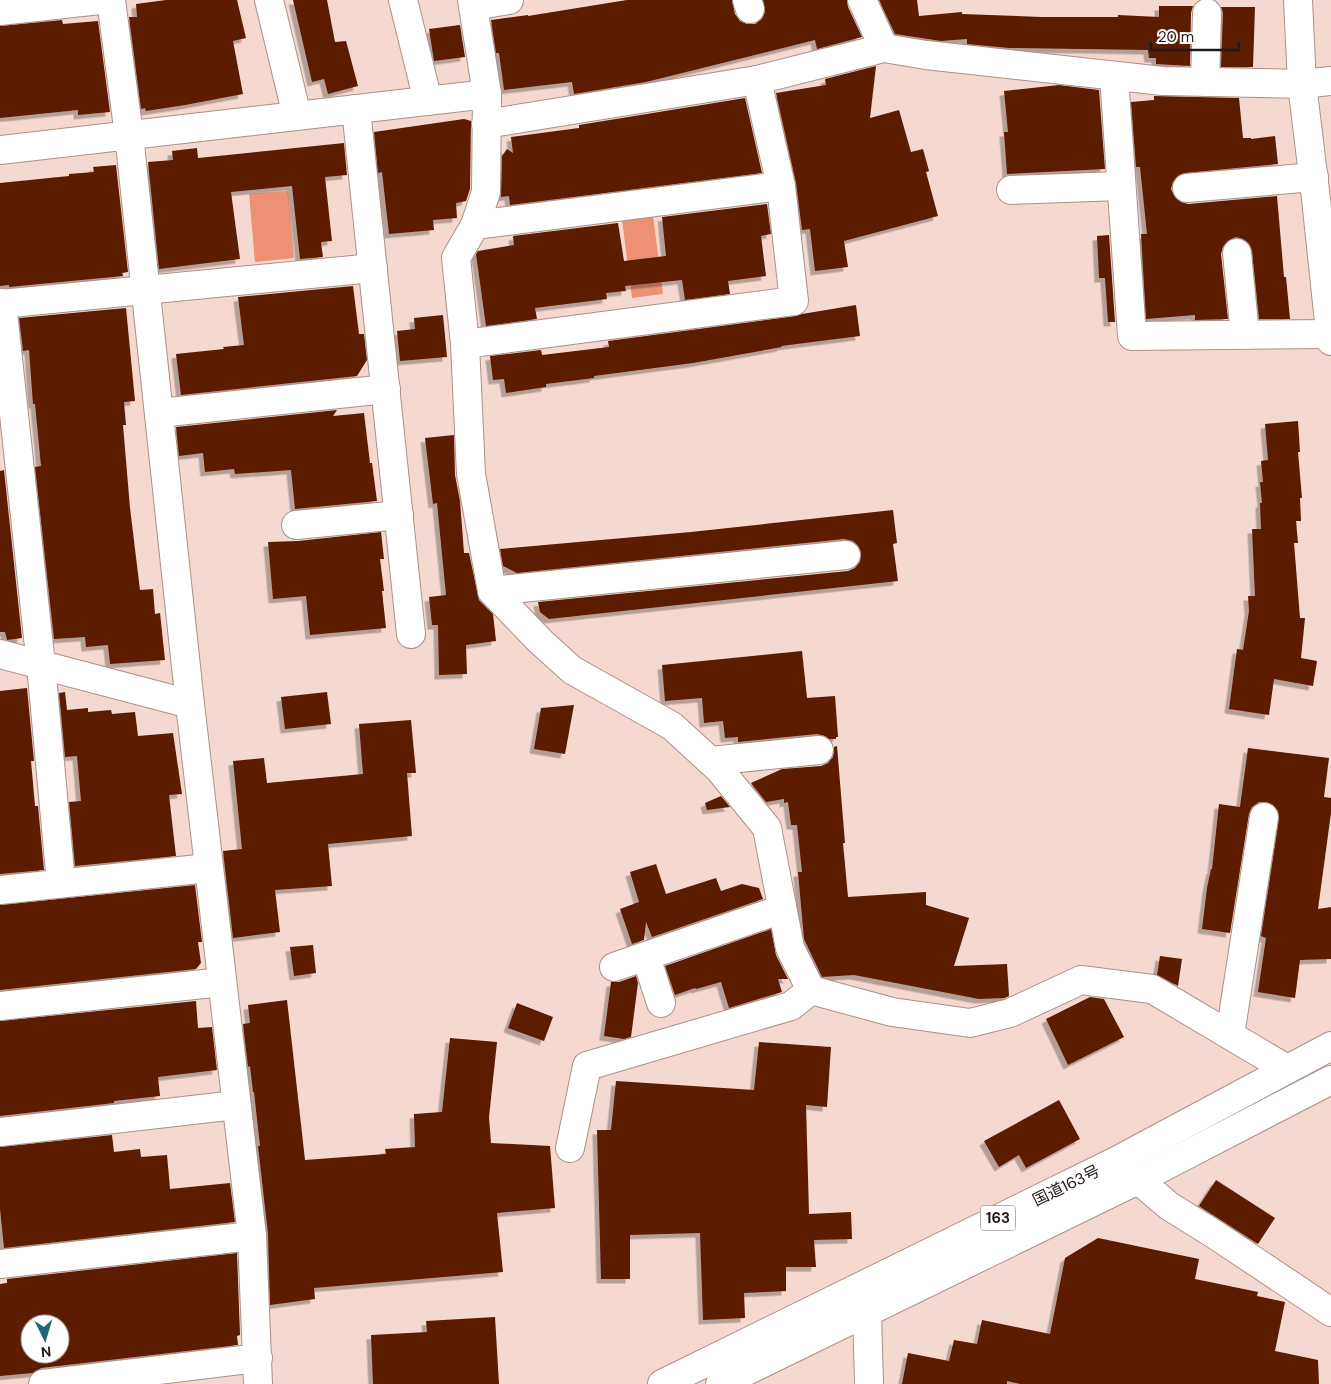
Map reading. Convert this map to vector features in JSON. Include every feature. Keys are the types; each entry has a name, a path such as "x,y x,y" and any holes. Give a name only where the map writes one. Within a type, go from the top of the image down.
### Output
{"main road":[{"path":"0,11 100,0"},
{"path":"42,1384 258,1371 252,1236 208,868 129,135 111,0"},
{"path":"269,0 297,116"},
{"path":"403,0 428,101"},
{"path":"509,0 472,3 487,94 486,192 475,226 456,258 465,344 470,474 492,591 540,641 572,670 672,726 720,769 767,828 790,948 811,990 892,1012 970,1023 1010,1013 1081,980 1152,989 1287,1069"},
{"path":"862,0 884,48"},
{"path":"1114,76 1132,336 1245,335 1331,338 1320,192 1302,84 1298,0"},
{"path":"1206,82 1207,13"},
{"path":"486,124 757,80 884,48 926,55 1163,81 1302,84 1331,81"},
{"path":"465,344 794,301 781,186 757,80"},
{"path":"0,150 487,94"},
{"path":"356,109 411,634"},
{"path":"475,226 781,186"},
{"path":"1012,190 1122,186"},
{"path":"1187,188 1320,192"},
{"path":"1237,253 1245,335"},
{"path":"61,883 40,664 1,303 373,268"},
{"path":"159,413 386,389"},
{"path":"296,526 399,515"},
{"path":"492,591 846,555"},
{"path":"0,654 190,704"},
{"path":"710,760 819,750"},
{"path":"1230,1035 1264,816"},
{"path":"0,890 208,868"},
{"path":"614,967 782,909"},
{"path":"646,957 661,1002"},
{"path":"0,1006 222,982"},
{"path":"570,1148 587,1066 791,1006 811,990"},
{"name":"国道163号","path":"720,1384 861,1300 1331,1046"},
{"name":"国道163号","path":"662,1384 1138,1180 1331,1080"},
{"path":"0,1132 236,1105"},
{"path":"1116,1161 1169,1206 1331,1312"},
{"path":"0,1264 252,1236"},
{"path":"861,1300 869,1384"}],"shaded area":[{"path":"288,191 294,258 255,262 249,194"},
{"path":"653,215 663,294 632,298 622,219"}],"building":[{"path":"166,0 237,0 246,38 233,41 243,94 146,111 145,108 141,109 129,17 137,17 136,4"},
{"path":"293,0 327,0 335,42 346,41 358,86 328,94 324,79 312,82"},
{"path":"627,0 732,0 735,14 740,21 747,24 755,24 762,19 765,12 763,0 847,0 848,7 862,37 817,49 815,40 646,82 574,94 572,82 504,90 499,53 496,53 491,20"},
{"path":"879,0 917,0 919,16 962,12 962,14 1042,17 1118,17 1118,15 1159,17 1159,6 1193,6 1191,13 1190,66 1156,64 1156,58 1149,58 1148,50 1009,48 967,44 967,39 941,41 895,34"},
{"path":"1221,7 1255,7 1253,67 1221,67 1223,13"},
{"path":"62,20 63,24 98,21 110,112 78,115 78,110 0,118 0,26"},
{"path":"460,25 465,57 434,61 429,29"},
{"path":"876,66 870,118 899,110 911,152 923,149 929,171 926,172 938,216 844,241 848,267 815,271 810,229 802,230 796,183 776,93 826,85 825,79"},
{"path":"1059,85 1099,90 1105,169 1007,174 1004,132 1008,132 1004,91"},
{"path":"1154,96 1239,98 1243,138 1275,136 1278,164 1185,173 1178,176 1173,182 1171,189 1175,197 1181,202 1188,204 1277,196 1284,277 1286,277 1290,319 1259,319 1252,251 1249,244 1243,239 1236,237 1228,241 1223,247 1221,254 1228,319 1195,320 1195,315 1146,319 1141,234 1147,234 1140,167 1136,167 1131,102 1154,100"},
{"path":"745,98 762,173 510,205 509,196 501,197 502,156 507,149 513,153 511,137 579,128 579,125"},
{"path":"464,119 471,121 470,189 466,201 456,203 457,218 433,220 434,230 389,234 382,172 378,173 374,132"},
{"path":"344,143 347,175 325,177 332,241 321,242 323,257 300,259 292,186 231,192 240,259 159,269 148,162 173,160 172,151 197,148 198,158"},
{"path":"116,165 128,272 122,273 123,276 9,287 9,285 0,286 0,183 69,176 69,174 94,172 93,167"},
{"path":"767,204 771,234 761,236 766,276 728,281 730,294 685,300 682,280 625,286 626,291 606,293 607,299 535,308 537,319 486,326 476,254 478,251 514,245 513,236 618,223 624,261 666,256 662,217"},
{"path":"1109,235 1115,322 1108,322 1105,278 1099,278 1097,236"},
{"path":"353,286 359,334 364,334 367,360 357,376 181,395 176,354 244,345 238,297"},
{"path":"856,305 860,336 781,346 693,363 594,376 594,378 546,384 546,387 506,393 504,379 493,380 490,356 541,350 542,355 609,347 608,341 796,316"},
{"path":"126,308 135,401 124,402 126,425 123,425 130,508 140,590 153,589 155,614 160,613 165,660 110,664 108,645 86,647 85,637 54,639 35,467 41,466 35,404 33,404 29,350 23,351 19,318"},
{"path":"443,315 447,357 400,361 397,331 415,329 414,318"},
{"path":"337,410 333,416 364,413 377,501 295,509 291,470 235,474 234,469 205,472 203,453 179,456 176,427"},
{"path":"1298,421 1300,452 1298,452 1302,498 1300,498 1301,521 1296,521 1298,543 1294,543 1300,618 1305,618 1301,658 1317,661 1313,686 1274,679 1269,715 1229,709 1237,649 1243,650 1249,611 1248,596 1255,596 1252,529 1261,529 1260,503 1262,503 1260,482 1263,482 1261,461 1268,460 1265,424"},
{"path":"454,435 455,475 460,501 464,553 469,553 479,600 493,614 496,641 466,645 467,674 439,675 438,625 432,625 429,597 446,595 437,503 433,504 425,438"},
{"path":"4,470 22,638 7,640 5,632 0,632 0,471"},
{"path":"893,510 897,543 893,544 898,581 549,619 540,612 538,602 848,571 855,568 860,562 861,553 853,541 844,539 517,573 503,566 500,549 691,532"},
{"path":"381,532 384,559 380,559 386,628 310,635 306,596 273,599 268,542 298,541"},
{"path":"802,651 807,698 835,696 838,737 836,739 829,739 817,734 738,742 738,737 725,738 723,721 704,723 702,698 665,701 662,665"},
{"path":"27,688 34,761 31,761 35,806 38,806 44,870 0,874 0,691"},
{"path":"65,692 67,710 88,708 88,712 111,710 112,714 135,712 138,736 173,733 182,794 169,795 176,856 75,866 69,802 81,801 77,756 65,757 59,693"},
{"path":"327,692 331,724 285,729 281,697"},
{"path":"574,705 565,754 534,749 541,708"},
{"path":"411,720 416,773 407,773 412,836 328,844 332,886 275,890 280,932 233,938 223,851 242,849 233,761 264,758 267,783 363,774 359,724"},
{"path":"837,746 848,897 926,892 926,905 969,918 954,966 1007,964 1009,996 1005,998 979,999 854,975 822,977 804,939 798,872 802,872 797,825 791,825 788,802 784,803 784,799 766,802 751,783 782,769 821,766 828,763 833,757 834,747"},
{"path":"1248,748 1329,758 1324,797 1331,798 1331,813 1318,909 1331,907 1331,959 1300,960 1295,998 1258,992 1266,938 1261,936 1279,819 1278,811 1273,805 1259,802 1252,807 1249,814 1230,933 1202,929 1207,888 1212,869 1219,804 1240,807"},
{"path":"721,796 730,807 707,810 705,803"},
{"path":"656,864 666,894 716,878 721,891 742,884 759,888 763,899 652,937 646,922 644,940 632,944 620,909 639,902 630,872"},
{"path":"195,885 202,942 198,942 201,963 196,969 0,990 0,905"},
{"path":"771,929 776,955 788,979 778,979 782,992 729,1008 721,982 675,995 665,966"},
{"path":"313,945 316,973 294,976 290,947"},
{"path":"1160,956 1182,959 1178,986 1157,975"},
{"path":"636,976 638,983 631,1037 624,1039 604,1036 611,982 619,982"},
{"path":"1090,997 1104,999 1124,1037 1068,1065 1046,1019"},
{"path":"287,1000 305,1160 386,1154 385,1149 415,1147 414,1114 442,1112 450,1038 497,1042 489,1117 491,1143 550,1146 555,1208 497,1213 503,1272 314,1288 315,1299 270,1305 268,1234 258,1146 260,1146 254,1092 250,1066 248,1067 243,1024 250,1023 248,1005"},
{"path":"196,1001 198,1028 212,1027 217,1070 158,1077 160,1096 0,1116 0,1021"},
{"path":"517,1003 553,1017 544,1041 508,1028"},
{"path":"759,1042 831,1047 827,1107 806,1105 809,1214 851,1212 852,1239 814,1240 816,1267 786,1267 786,1291 744,1293 745,1318 703,1320 700,1233 630,1235 630,1279 601,1279 597,1130 611,1130 616,1081 754,1090"},
{"path":"1059,1100 1080,1139 1026,1168 1019,1155 999,1167 984,1141"},
{"path":"112,1135 114,1152 140,1149 141,1157 167,1155 170,1189 230,1183 235,1222 4,1248 0,1209 0,1147"},
{"path":"1216,1180 1275,1218 1258,1244 1199,1206"},
{"path":"1098,1238 1199,1259 1195,1279 1258,1292 1257,1296 1285,1302 1275,1351 1318,1360 1319,1384 1020,1384 1007,1381 1007,1384 902,1384 908,1353 949,1361 954,1340 977,1344 982,1320 1050,1334 1065,1258"},
{"path":"237,1253 240,1335 237,1336 238,1345 41,1368 33,1373 0,1376 0,1284 7,1283 7,1279"},
{"path":"495,1317 499,1384 373,1384 371,1335 427,1332 426,1321"}]}
